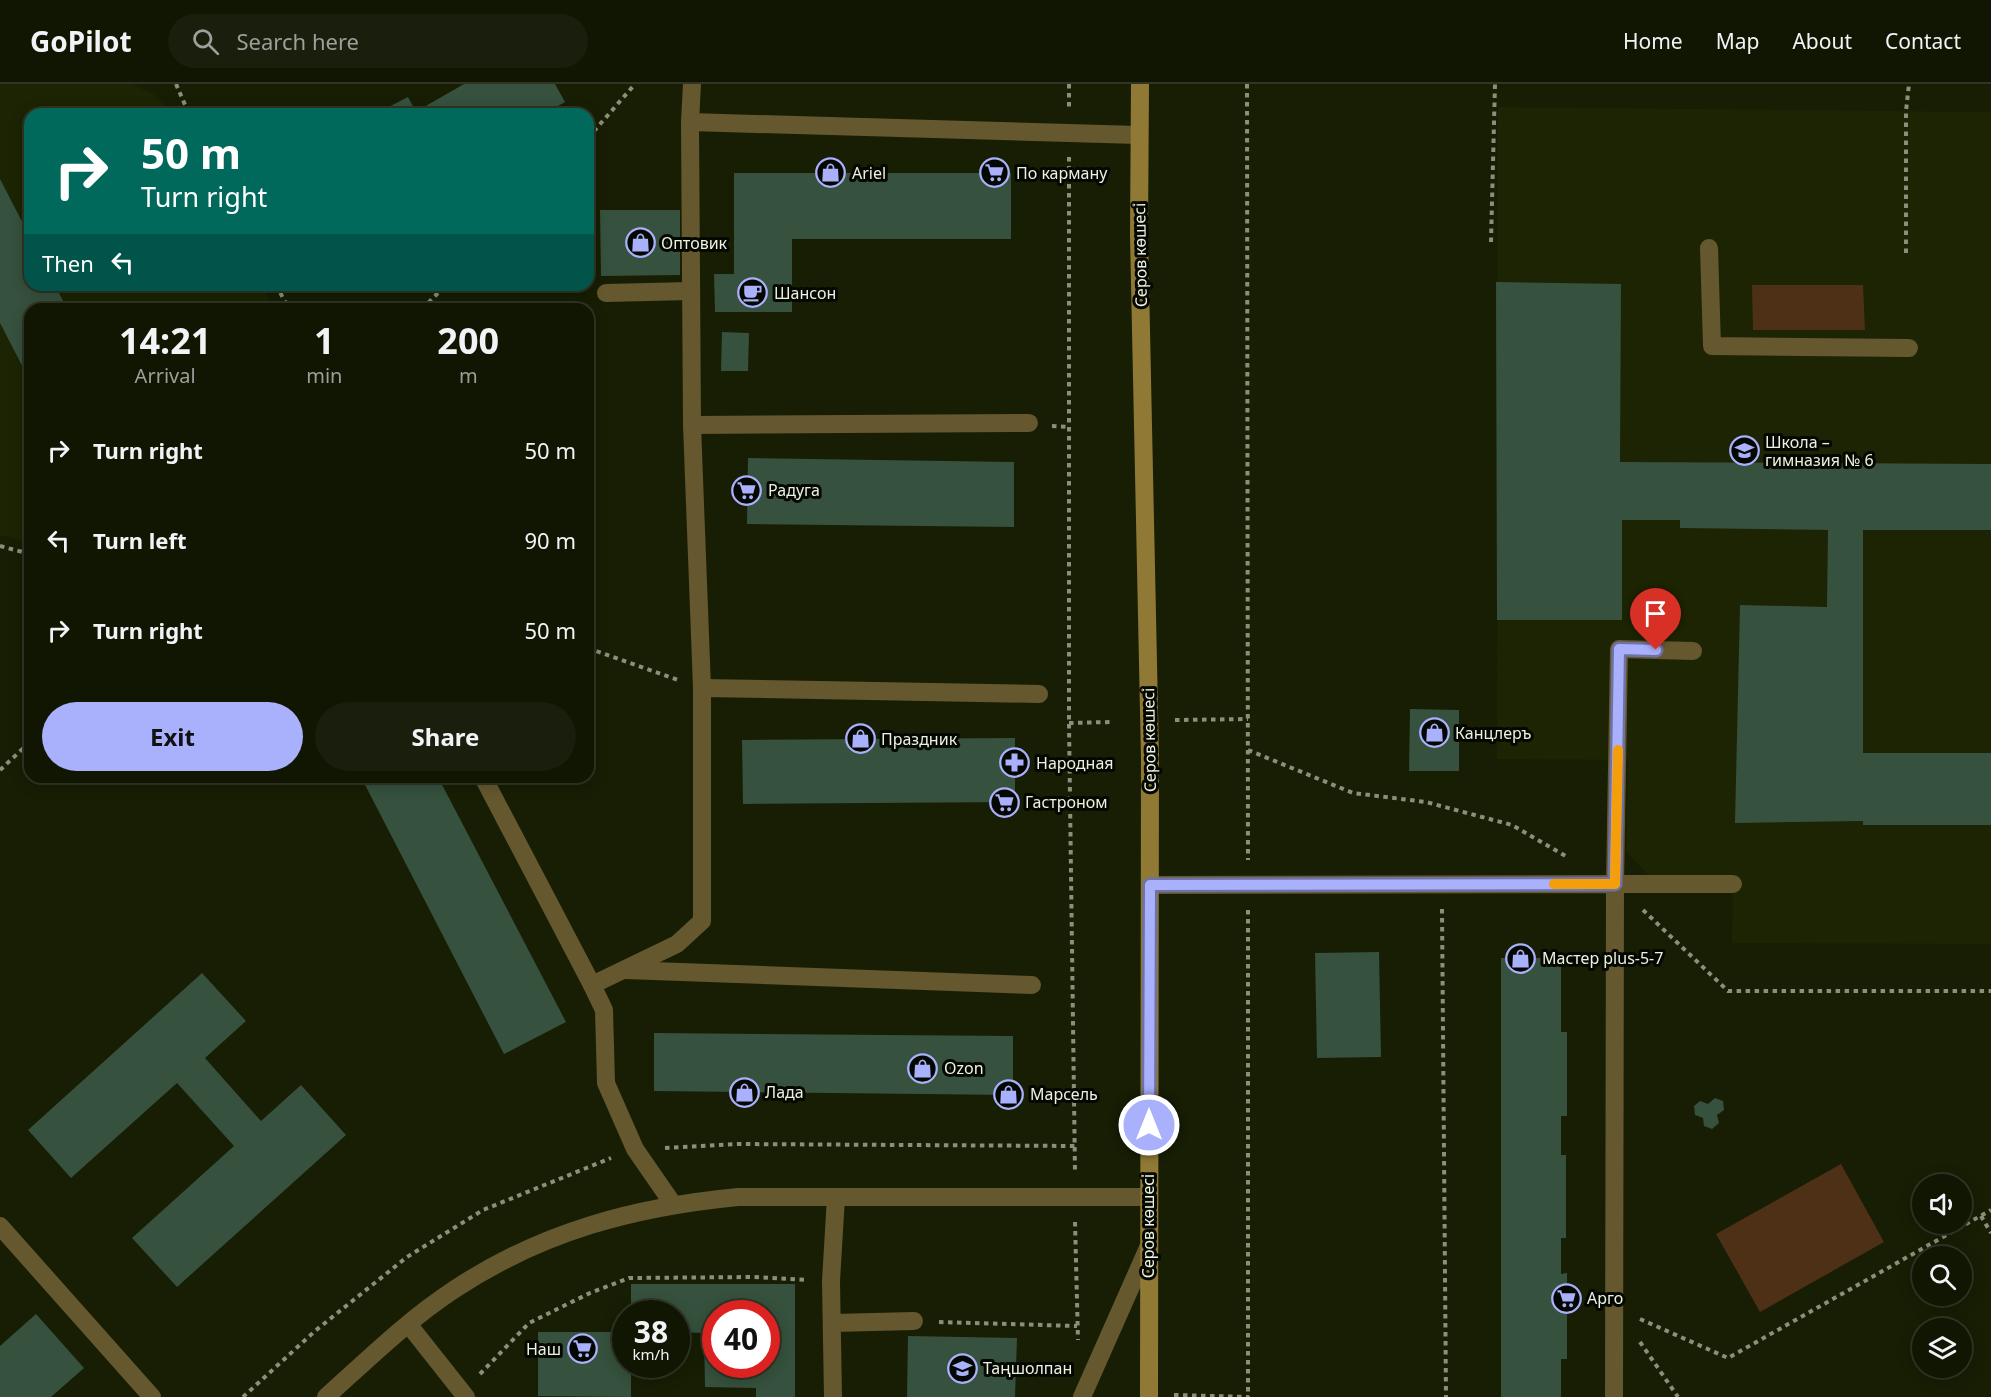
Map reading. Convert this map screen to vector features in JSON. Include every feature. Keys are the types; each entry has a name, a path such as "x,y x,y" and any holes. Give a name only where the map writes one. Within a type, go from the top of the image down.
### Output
{"street":[{"path":"592,985 677,944 702,921 702,688 692,425 690,122 692,84"},
{"name":"Серов көшесі","path":"1140,84 1138,135 1150,885 1149,1396"},
{"path":"690,122 1138,135"},
{"path":"1709,248 1712,346 1909,348"},
{"path":"606,293 691,291"},
{"path":"692,425 1029,423"},
{"path":"1614,1397 1615,884 1619,649 1693,651"},
{"path":"702,688 1039,694"},
{"path":"486,783 604,1010 606,1083 635,1149 673,1204"},
{"path":"1150,885 1733,884"},
{"path":"624,970 1032,985"},
{"path":"326,1397 454,1289 517,1253 595,1222 673,1204 738,1197 1001,1195 1075,1199 1148,1197"},
{"path":"832,1397 831,1281 836,1197"},
{"path":"0,1226 152,1397"},
{"path":"1082,1397 1148,1248"},
{"path":"833,1323 914,1321"},
{"path":"409,1325 464,1394"}],"path":[{"path":"176,84 186,108"},
{"path":"594,131 635,84"},
{"path":"1069,84 1069,723 1079,1349"},
{"path":"1149,1396 1248,1396 1247,84"},
{"path":"1491,242 1495,84"},
{"path":"1906,253 1906,111 1909,84"},
{"path":"428,303 440,291"},
{"path":"0,546 24,552"},
{"path":"594,650 702,688"},
{"path":"1171,720 1248,719"},
{"path":"1069,723 1111,722"},
{"path":"0,770 24,748"},
{"path":"1248,750 1353,793 1426,802 1512,825 1574,860"},
{"path":"1615,884 1728,991 1991,991"},
{"path":"1442,885 1446,1397"},
{"path":"1614,1308 1728,1358 1991,1210"},
{"path":"1981,1216 1991,1233"},
{"path":"464,1394 529,1323 590,1293 629,1278 753,1277 831,1281"},
{"path":"1614,1308 1678,1397"},
{"path":"914,1321 1077,1326"}],"shaded area":[{"path":"0,84 132,84 153,94 167,108 24,108 24,291 264,291 271,303 24,303 24,541 0,535"},
{"name":"Школа – гимназия № 6","path":"1498,107 1991,112 1991,944 1732,943 1733,876 1648,875 1626,851 1628,760 1497,759"},
{"path":"1752,285 1863,285 1865,330 1753,330"},
{"path":"1841,1164 1884,1242 1760,1312 1716,1234"}],"building":[{"path":"464,84 555,84 565,102 554,108 424,107"},
{"path":"408,97 414,108 387,108"},
{"path":"734,173 1011,173 1011,239 792,239 792,312 715,312 714,274 734,274"},
{"path":"0,179 24,225 24,291 58,291 64,303 24,303 24,369 0,323"},
{"name":"Оптовик","path":"600,210 680,210 680,275 601,276"},
{"path":"1496,282 1621,284 1620,462 1991,464 1991,530 1863,530 1863,753 1991,753 1991,825 1863,825 1863,821 1735,823 1740,605 1827,607 1828,530 1680,528 1680,520 1622,520 1622,620 1497,620"},
{"path":"722,332 749,333 748,371 721,371"},
{"path":"748,458 1014,462 1014,527 747,524"},
{"name":"Канцлеръ","path":"1410,709 1459,710 1459,771 1409,771"},
{"path":"1015,738 1015,802 743,804 742,740"},
{"path":"364,783 441,783 566,1022 504,1054"},
{"path":"1379,952 1381,1057 1317,1058 1315,953"},
{"path":"1501,958 1561,958 1561,1032 1567,1032 1567,1116 1561,1116 1561,1155 1566,1155 1566,1238 1561,1238 1561,1274 1567,1273 1567,1359 1561,1359 1561,1397 1501,1397"},
{"path":"202,973 246,1021 205,1058 261,1121 301,1085 346,1135 177,1287 132,1238 234,1146 177,1083 71,1178 28,1130"},
{"path":"654,1033 1013,1036 1013,1095 654,1091"},
{"path":"1715,1098 1723,1101 1724,1110 1717,1115 1719,1123 1712,1129 1704,1126 1703,1118 1695,1115 1694,1106 1700,1101 1708,1104"},
{"path":"631,1284 795,1284 795,1397 756,1397 756,1388 705,1387 705,1378 780,1378 780,1300 702,1300 702,1333 690,1332 690,1300 631,1300"},
{"path":"36,1314 84,1368 51,1397 0,1397 0,1346"},
{"name":"Наш","path":"538,1332 612,1332 612,1378 631,1378 631,1397 538,1396"},
{"name":"Таңшолпан","path":"908,1336 1017,1338 1015,1397 907,1397"}],"slow traffic":[{"path":"1554,884 1615,884 1618,750"}],"place":[{"name":"Ariel","path":"831,173"},
{"name":"По карману","path":"995,173"},
{"name":"Оптовик","path":"640,243"},
{"name":"Шансон","path":"753,293"},
{"name":"Школа – гимназия № 6","path":"1744,451"},
{"name":"Радуга","path":"747,490"},
{"name":"Канцлеръ","path":"1434,733"},
{"name":"Праздник","path":"860,739"},
{"name":"Народная","path":"1015,763"},
{"name":"Гастроном","path":"1004,802"},
{"name":"Мастер plus-5-7","path":"1521,958"},
{"name":"Ozon","path":"923,1068"},
{"name":"Лада","path":"744,1092"},
{"name":"Марсель","path":"1009,1094"},
{"name":"Арго","path":"1566,1298"},
{"name":"Наш","path":"582,1349"},
{"name":"Таңшолпан","path":"962,1368"}],"route":[{"path":"1149,1125 1150,885 1615,884 1619,649 1656,650"}]}
